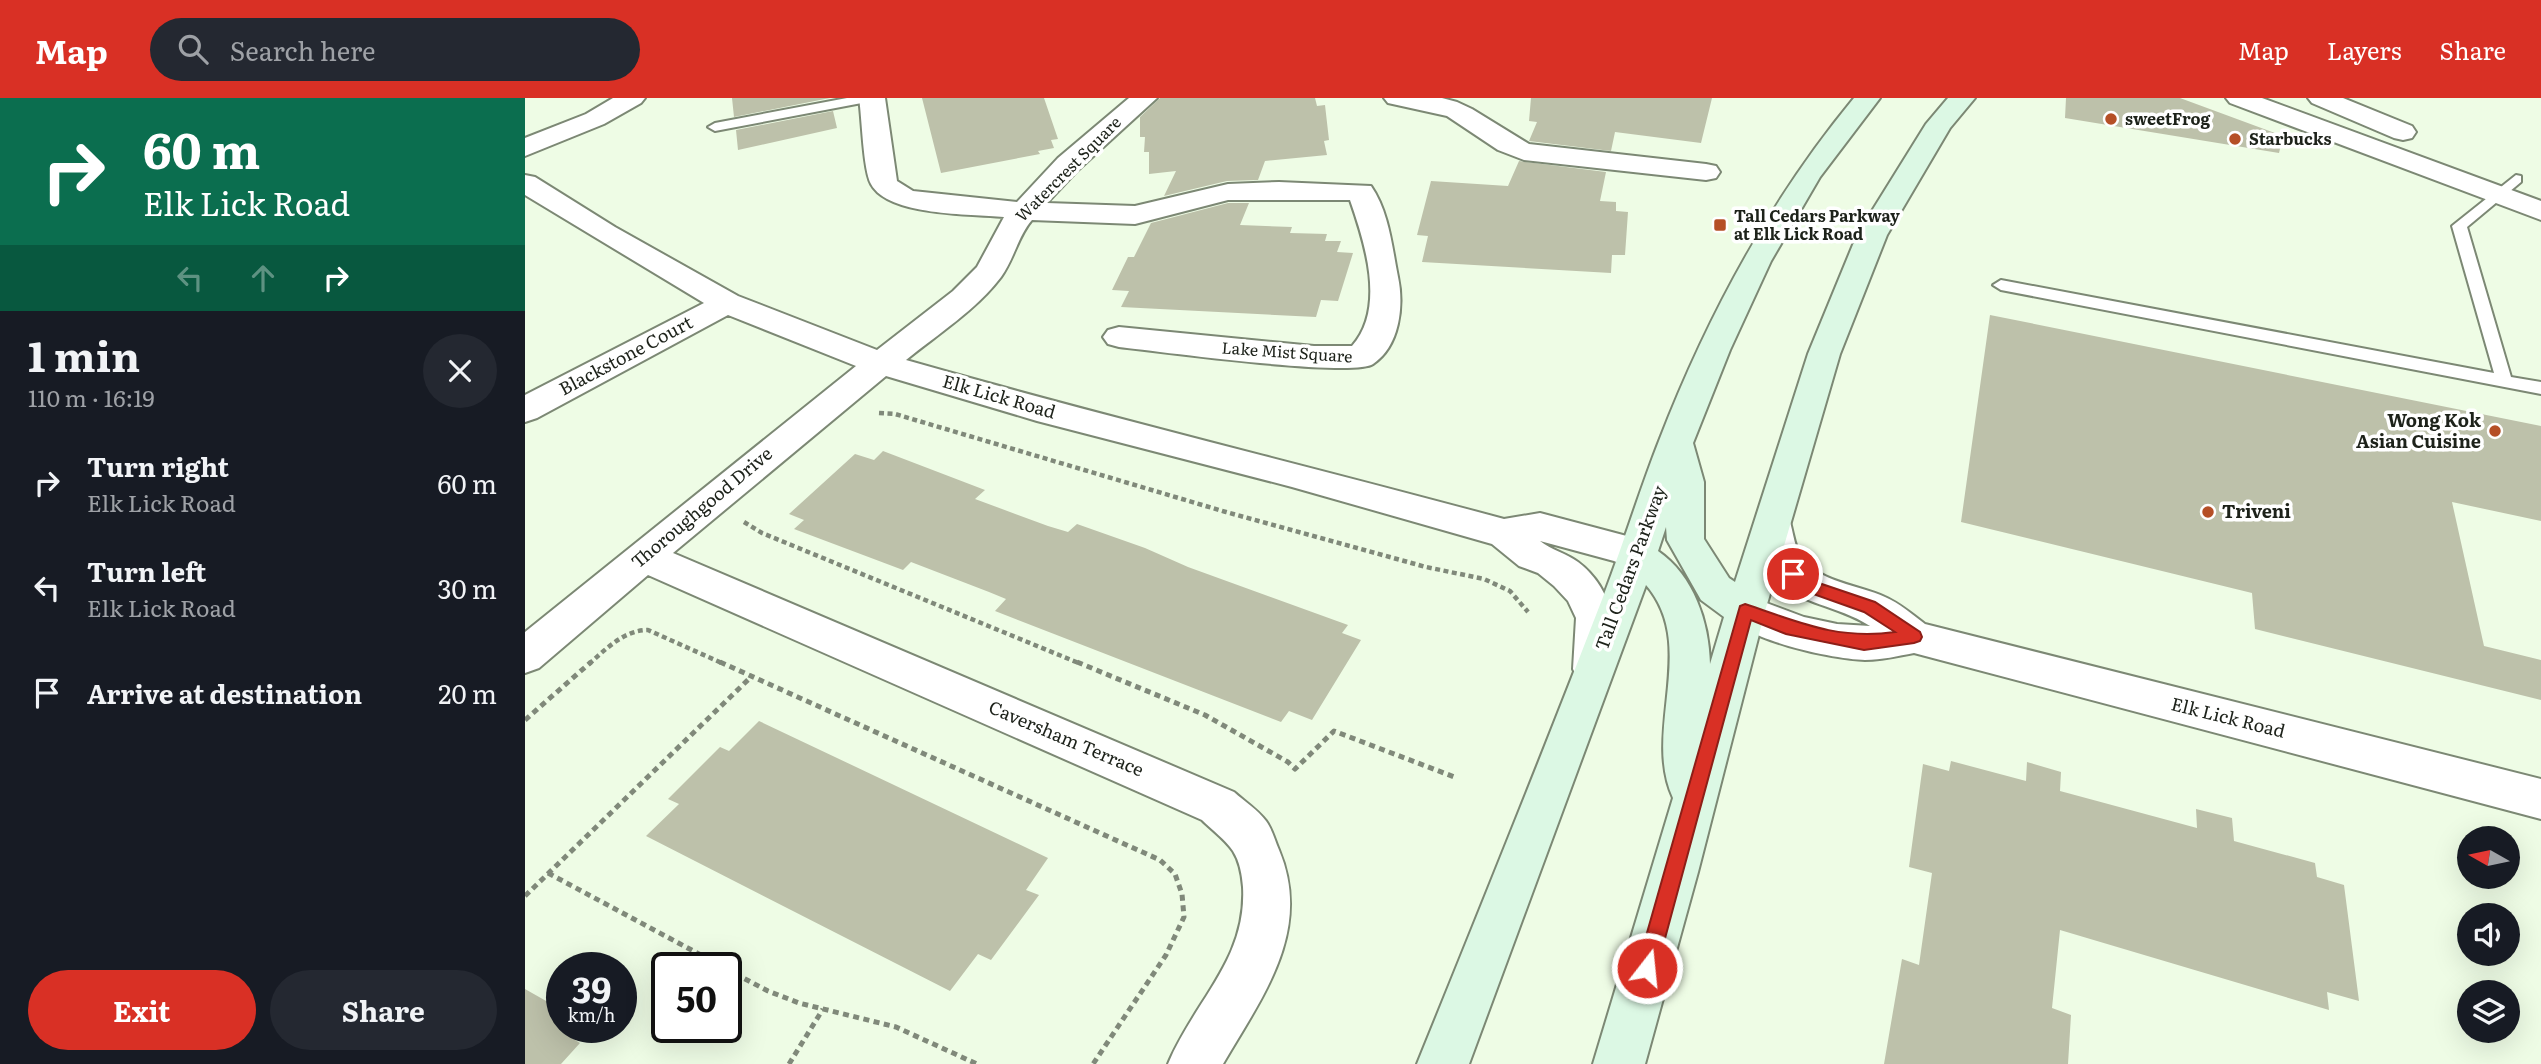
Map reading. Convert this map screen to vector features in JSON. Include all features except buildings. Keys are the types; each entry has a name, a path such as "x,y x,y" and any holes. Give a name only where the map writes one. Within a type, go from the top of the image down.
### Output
{"main road":[{"name":"Tall Cedars Parkway","path":"1443,1064 1593,675 1676,441 1726,318 1780,218 1837,132 1867,98"},
{"path":"1619,1064 1745,611 1824,354 1872,235 1939,124 1962,98"},
{"path":"1676,441 1686,482 1683,524 1686,540 1715,589 1745,611"},
{"path":"1637,556 1664,576 1676,597 1684,621 1690,671 1684,723 1685,752 1692,807"}],"street":[{"path":"525,148 595,118 632,98"},
{"path":"869,98 883,182 891,192 921,201 1024,211"},
{"name":"Watercrest Square","path":"882,364 964,298 989,272 1007,242 1010,228 1024,211 1068,164 1144,98"},
{"path":"1397,98 1443,106 1462,113 1506,146 1524,152 1706,172"},
{"path":"2239,98 2518,187"},
{"path":"2321,98 2430,142 2518,187 2541,211"},
{"name":"Elk Lick Road","path":"525,183 605,233 727,303 786,329 882,364 1037,409 1292,474 1504,533 1532,556 1551,563 1568,575 1582,591 1596,618 1597,643 1593,675"},
{"name":"Lake Mist Square","path":"1024,211 1135,215 1228,192 1361,192 1374,228 1387,299 1378,337 1361,357 1314,357 1119,337"},
{"name":"Blackstone Court","path":"525,410 727,303"},
{"name":"Thoroughgood Drive","path":"525,656 784,440 882,364"},
{"name":"Elk Lick Road","path":"1773,522 1775,546 1788,569 1805,584 1869,607 1914,637 2541,799"},
{"name":"Elk Lick Road","path":"1504,533 1540,527 1625,549 1637,556"},
{"name":"Caversham Terrace","path":"644,557 1218,806 1250,836 1265,872 1268,911 1257,958 1194,1064"},
{"name":"Elk Lick Road","path":"1745,611 1786,627 1864,643 1914,637"}],"lane":[{"path":"715,127 869,98"},
{"path":"2504,381 2459,233 2462,222 2518,187"},
{"path":"2001,285 2541,388"}],"path":[{"path":"874,414 895,414 1173,499 1445,572 1493,581 1523,600 1528,612"},
{"path":"746,514 744,521 754,530 1205,715 1289,762 1295,769 1334,731 1457,778"},
{"path":"525,720 615,642 637,630 648,630 1160,860 1175,874 1182,894 1184,917 1166,955 1093,1064"},
{"path":"525,896 753,675"},
{"path":"548,873 695,952"},
{"path":"742,977 768,991 823,1009 896,1027 977,1064"},
{"path":"789,1064 823,1009"}],"place":[{"name":"sweetFrog","path":"2111,119"},
{"name":"Starbucks","path":"2235,139"},
{"name":"Tall Cedars Parkway at Elk Lick Road","path":"1720,225"},
{"name":"Wong Kok Asian Cuisine","path":"2495,431"},
{"name":"Triveni","path":"2208,512"}],"route":[{"path":"1647,968 1745,611 1786,627 1864,643 1914,637 1869,607 1805,584 1793,574"}]}
